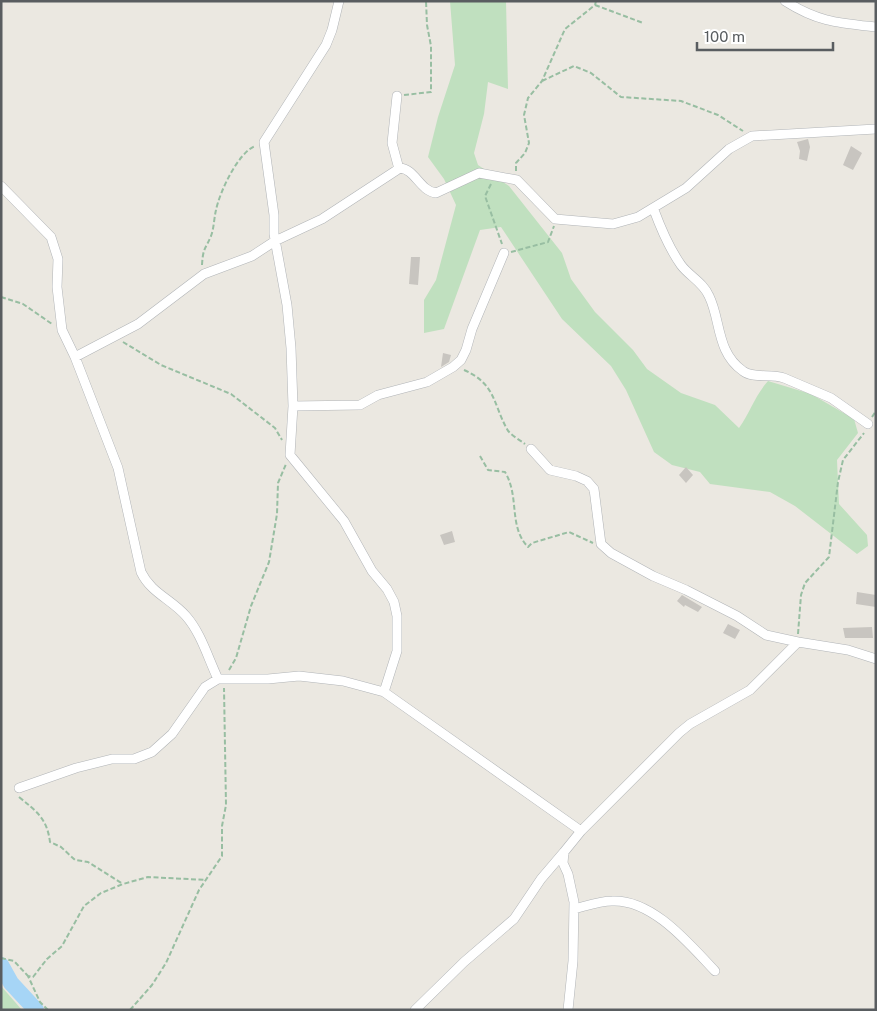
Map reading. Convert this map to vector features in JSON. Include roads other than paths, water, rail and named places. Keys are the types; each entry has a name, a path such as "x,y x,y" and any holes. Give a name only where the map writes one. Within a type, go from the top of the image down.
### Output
{"street":[{"path":"339,1 332,30 326,45 264,142 274,215 275,241 287,305 293,406 290,455 344,521 372,571 387,589 394,602 397,616 397,651 384,692"},
{"path":"785,1 806,14 822,20 876,27"},
{"path":"397,96 392,143 399,169"},
{"path":"76,357 138,324 201,277 252,256 275,241 322,218 399,169 407,169 428,191 436,193 476,174 517,180 556,219 612,224 627,222 654,210 686,188 729,150 752,136 876,129"},
{"path":"1,186 51,237 55,246 62,330 76,357 118,468 141,572 146,582 157,594 178,608 195,626 221,679"},
{"path":"654,210 660,228 681,264 700,282 710,296 719,336 741,370 750,374 769,374 784,378 831,398 868,424"},
{"path":"293,406 360,406 378,395 427,382 456,365 466,350 472,329 504,253"},
{"path":"531,449 550,470 576,476 587,481 594,489 601,544 624,561 737,616 766,634 798,642 848,650 876,659"},
{"path":"415,1010 464,962 514,919 541,879 581,830 690,724 750,690 798,642"},
{"path":"18,788 76,768 112,759 134,759 152,752 172,734 205,687 221,679 300,676 343,681 384,692 581,830"},
{"path":"564,852 563,863 568,874 574,909 574,961 568,1010"},
{"path":"574,909 613,900 642,907 670,924 715,971"}],"waterway":[{"path":"1,965 11,983 36,1010"}]}
